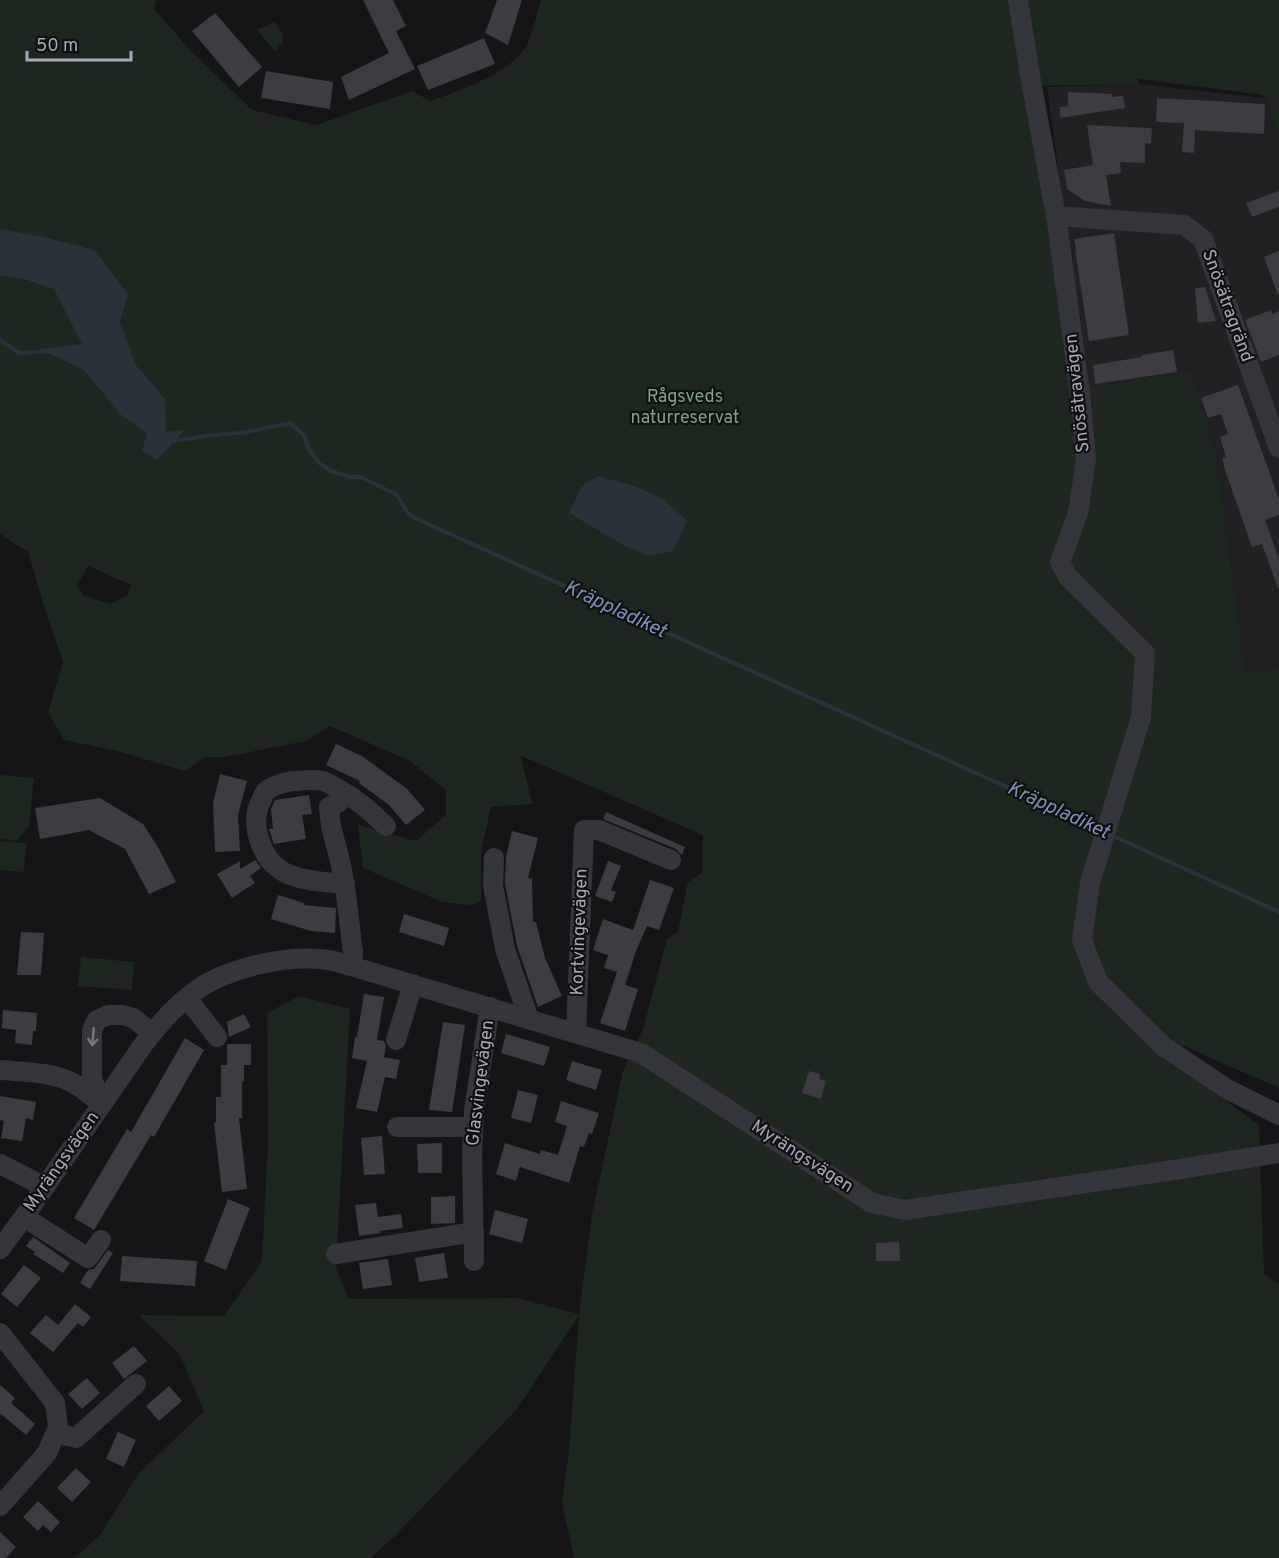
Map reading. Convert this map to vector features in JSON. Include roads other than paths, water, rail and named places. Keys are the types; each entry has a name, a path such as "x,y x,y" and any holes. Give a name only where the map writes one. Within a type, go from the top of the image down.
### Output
{"street":[{"name":"Snösätravägen","path":"1018,0 1056,216 1081,401 1086,459 1078,513 1060,562 1068,577 1145,653 1142,717 1090,883 1082,940 1098,982 1163,1046 1227,1089 1279,1115"},
{"name":"Snösätragränd","path":"1056,216 1184,225 1203,239 1279,448"},
{"path":"345,884 322,882 283,872 270,861 262,847 256,818 259,803 266,791 287,781 325,782 366,806 386,826"},
{"path":"346,794 339,802 329,807 331,826 345,884 353,953 351,966"},
{"name":"Kortvingevägen","path":"576,1033 584,830 599,830 671,860"},
{"path":"494,858 493,885 505,950 529,1019"},
{"name":"Myrängsvägen","path":"0,1249 161,1021 199,988 220,977 272,962 300,958 328,960 351,966 641,1053 872,1203 905,1210 1279,1153"},
{"path":"396,1040 413,984"},
{"path":"187,998 217,1037"},
{"name":"Glasvingevägen","path":"474,1261 473,1127 490,1007"},
{"name":"Myrängsvägen","path":"102,1104 92,1079 92,1030 97,1020 108,1015 123,1015 133,1018 152,1033"},
{"path":"0,1070 60,1078 74,1084 102,1104"},
{"path":"397,1127 473,1127"},
{"path":"0,1164 45,1187"},
{"path":"24,1217 88,1258 101,1240"},
{"path":"336,1254 474,1232"},
{"path":"0,1333 55,1402 58,1427 47,1453 0,1506"},
{"path":"56,1433 76,1438 136,1384"}],"waterway":[{"name":"Kräppladiket","path":"0,340 19,353 49,351"},
{"name":"Kräppladiket","path":"173,441 247,432 290,423 304,435 309,449 319,463 331,471 350,477 360,477 396,494 408,513 415,518 1099,829"},
{"name":"Kräppladiket","path":"1111,835 1279,912"}],"park label":[{"name":"Rågsveds naturreservat","path":"685,407"}]}
